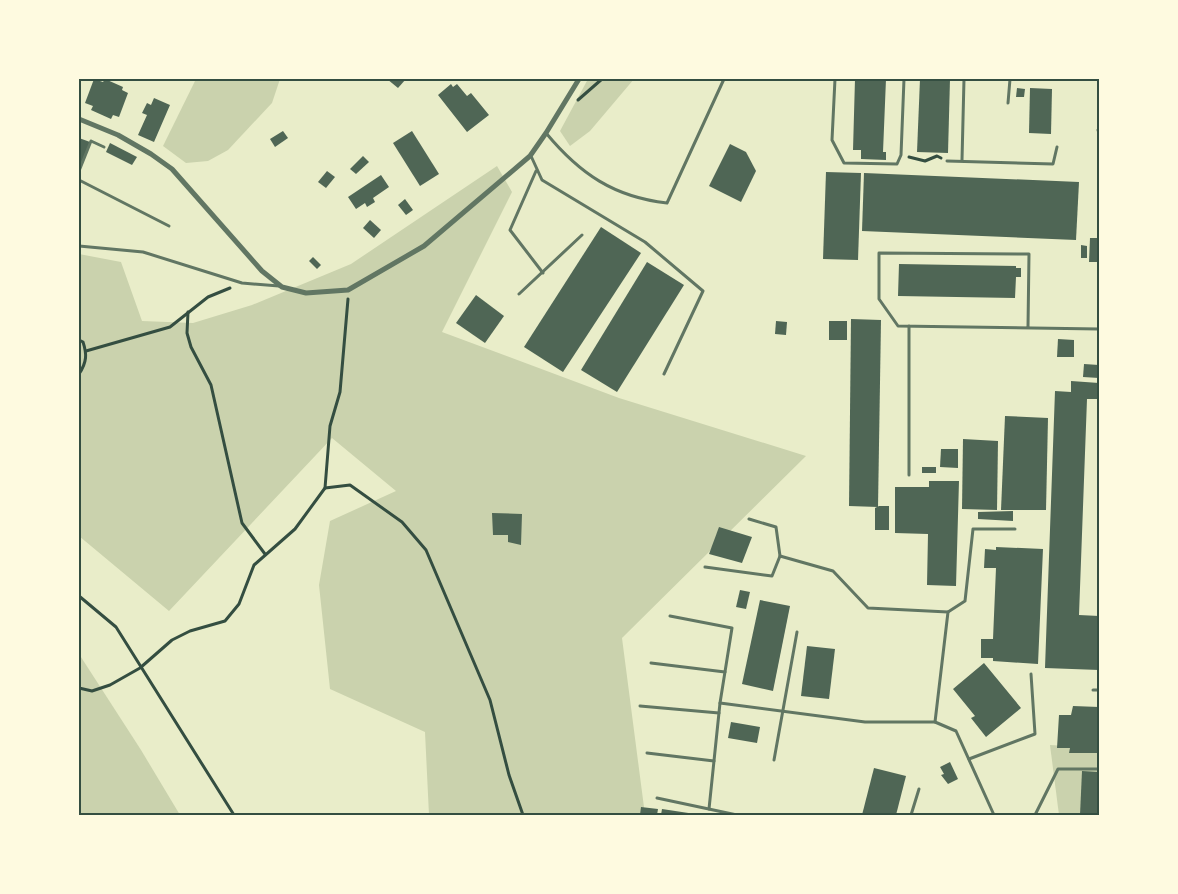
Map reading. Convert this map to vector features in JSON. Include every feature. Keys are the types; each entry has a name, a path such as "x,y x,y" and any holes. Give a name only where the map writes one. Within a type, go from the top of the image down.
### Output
{"street":[{"path":"79,118 118,135 152,154 172,169 262,271 282,287 306,293 348,290 424,246 530,156 579,79"}],"lane":[{"path":"546,133 563,154 598,182 640,200 667,203 724,79"},
{"path":"835,79 832,140 844,163 897,164 901,155 904,79"},
{"path":"962,160 964,79"},
{"path":"1008,103 1010,79"},
{"path":"79,171 92,141 104,147"},
{"path":"947,161 1052,164 1057,147"},
{"path":"530,156 542,180 645,242 703,291 664,374"},
{"path":"537,171 510,230 544,273"},
{"path":"79,180 169,226"},
{"path":"519,294 544,273 582,235"},
{"path":"79,246 143,252 242,283 282,287"},
{"path":"1028,327 1029,254 879,253 880,299 898,326 1099,328"},
{"path":"908,475 909,326"},
{"path":"705,567 772,576 780,556 776,527 748,520"},
{"path":"780,556 833,571 868,608 948,612 966,601 973,529 1015,529"},
{"path":"935,722 948,612"},
{"path":"670,616 732,628 720,704 709,809"},
{"path":"774,760 797,632"},
{"path":"651,663 725,672"},
{"path":"969,759 1035,734 1031,674"},
{"path":"1093,690 1099,690"},
{"path":"720,704 782,710 865,722 935,722 956,731 994,815"},
{"path":"640,706 719,713"},
{"path":"647,753 714,761"},
{"path":"1035,815 1058,769 1099,770"},
{"path":"912,815 919,789"},
{"path":"657,798 737,815"}],"path":[{"path":"563,105 581,99 602,79"},
{"path":"901,155 925,161 937,156 947,161"},
{"path":"86,351 170,327 208,297 242,283"},
{"path":"79,688 92,691 101,688 140,668 172,640 190,631 225,620 240,604 254,565 295,530 326,488 330,426 340,392 348,290"},
{"path":"188,312 187,333 191,347 210,385 242,523 265,554"},
{"path":"79,340 83,342 86,351 86,364 79,374"},
{"path":"326,488 350,485 402,522 426,550 490,700 509,775 523,815"},
{"path":"79,596 116,627 234,815"}],"green space":[{"path":"196,79 280,79 272,103 228,150 208,161 186,163 163,146"},
{"path":"588,79 634,79 590,131 570,146 560,131"},
{"path":"497,166 512,192 442,332 619,398 806,456 622,638 645,815 429,815 425,732 330,689 319,585 330,521 396,491 332,438 169,611 79,536 79,254 121,262 142,321 193,323 252,305 351,264"},
{"path":"79,654 141,750 180,815 79,815"},
{"path":"1050,745 1099,748 1099,815 1059,815"}],"building":[{"path":"94,79 103,82 105,79 123,87 122,90 128,93 119,117 113,115 111,119 91,110 93,106 85,103"},
{"path":"387,79 406,79 398,88"},
{"path":"855,79 886,79 883,152 886,152 886,160 861,159 861,150 853,150"},
{"path":"920,79 950,79 948,153 917,152"},
{"path":"451,84 453,87 457,84 467,96 471,93 489,115 467,132 438,95"},
{"path":"1017,88 1025,89 1024,97 1016,97"},
{"path":"1030,88 1052,89 1051,134 1029,133"},
{"path":"154,98 170,105 154,142 138,135 147,115 142,113 147,103 151,105"},
{"path":"283,131 288,138 275,147 270,139"},
{"path":"412,131 439,174 420,186 393,143"},
{"path":"79,138 90,142 79,169"},
{"path":"110,143 137,157 132,165 106,152"},
{"path":"730,144 746,152 756,171 741,202 709,186"},
{"path":"363,156 369,162 356,174 350,169"},
{"path":"327,171 335,177 326,188 318,182"},
{"path":"826,172 861,173 858,260 823,259"},
{"path":"864,173 1079,182 1076,240 862,231"},
{"path":"381,175 389,187 373,198 375,202 367,207 365,203 356,209 348,197"},
{"path":"405,199 413,210 406,215 398,205"},
{"path":"370,220 381,230 374,238 363,228"},
{"path":"601,227 641,253 563,372 524,347"},
{"path":"1090,238 1099,238 1099,262 1089,262"},
{"path":"1081,245 1087,246 1087,258 1081,258"},
{"path":"313,257 321,265 317,269 309,261"},
{"path":"647,262 684,285 617,392 581,370"},
{"path":"899,264 1016,266 1016,268 1021,268 1021,277 1016,277 1015,298 898,296"},
{"path":"476,295 504,316 485,343 456,323"},
{"path":"851,319 881,320 878,507 849,506"},
{"path":"776,321 787,322 786,335 775,334"},
{"path":"829,321 847,321 847,340 829,340"},
{"path":"1058,339 1074,340 1074,357 1057,357"},
{"path":"1084,364 1099,365 1099,378 1083,377"},
{"path":"1071,381 1099,383 1099,399 1087,399 1079,615 1099,616 1099,670 1045,668 1055,391 1071,392"},
{"path":"1005,416 1048,418 1046,510 1001,510"},
{"path":"963,439 998,441 997,510 962,509"},
{"path":"941,449 958,449 958,468 940,467"},
{"path":"922,467 936,467 936,473 922,473"},
{"path":"929,481 959,481 956,586 927,585 928,534 895,533 895,487 929,487"},
{"path":"889,506 889,530 875,530 875,508"},
{"path":"1013,511 1013,521 978,519 978,512"},
{"path":"492,513 522,514 521,545 508,542 508,535 493,535"},
{"path":"719,527 752,537 742,563 709,554"},
{"path":"996,547 1043,549 1038,664 993,661 993,658 981,658 981,639 993,639 996,568 984,568 985,549 996,550"},
{"path":"740,590 750,592 746,609 736,607"},
{"path":"760,600 790,606 773,691 742,684"},
{"path":"807,646 835,649 829,699 801,696"},
{"path":"984,663 1021,708 986,737 971,718 975,716 953,689"},
{"path":"1073,706 1099,707 1099,753 1069,753 1070,748 1057,748 1059,715 1071,715"},
{"path":"731,722 760,727 757,743 728,738"},
{"path":"950,762 958,779 948,784 941,775 944,774 940,767"},
{"path":"874,768 906,776 896,815 862,815"},
{"path":"1082,771 1099,772 1099,815 1080,815"},
{"path":"641,807 658,809 657,815 640,815"},
{"path":"662,809 695,814 695,815 661,815"}]}
